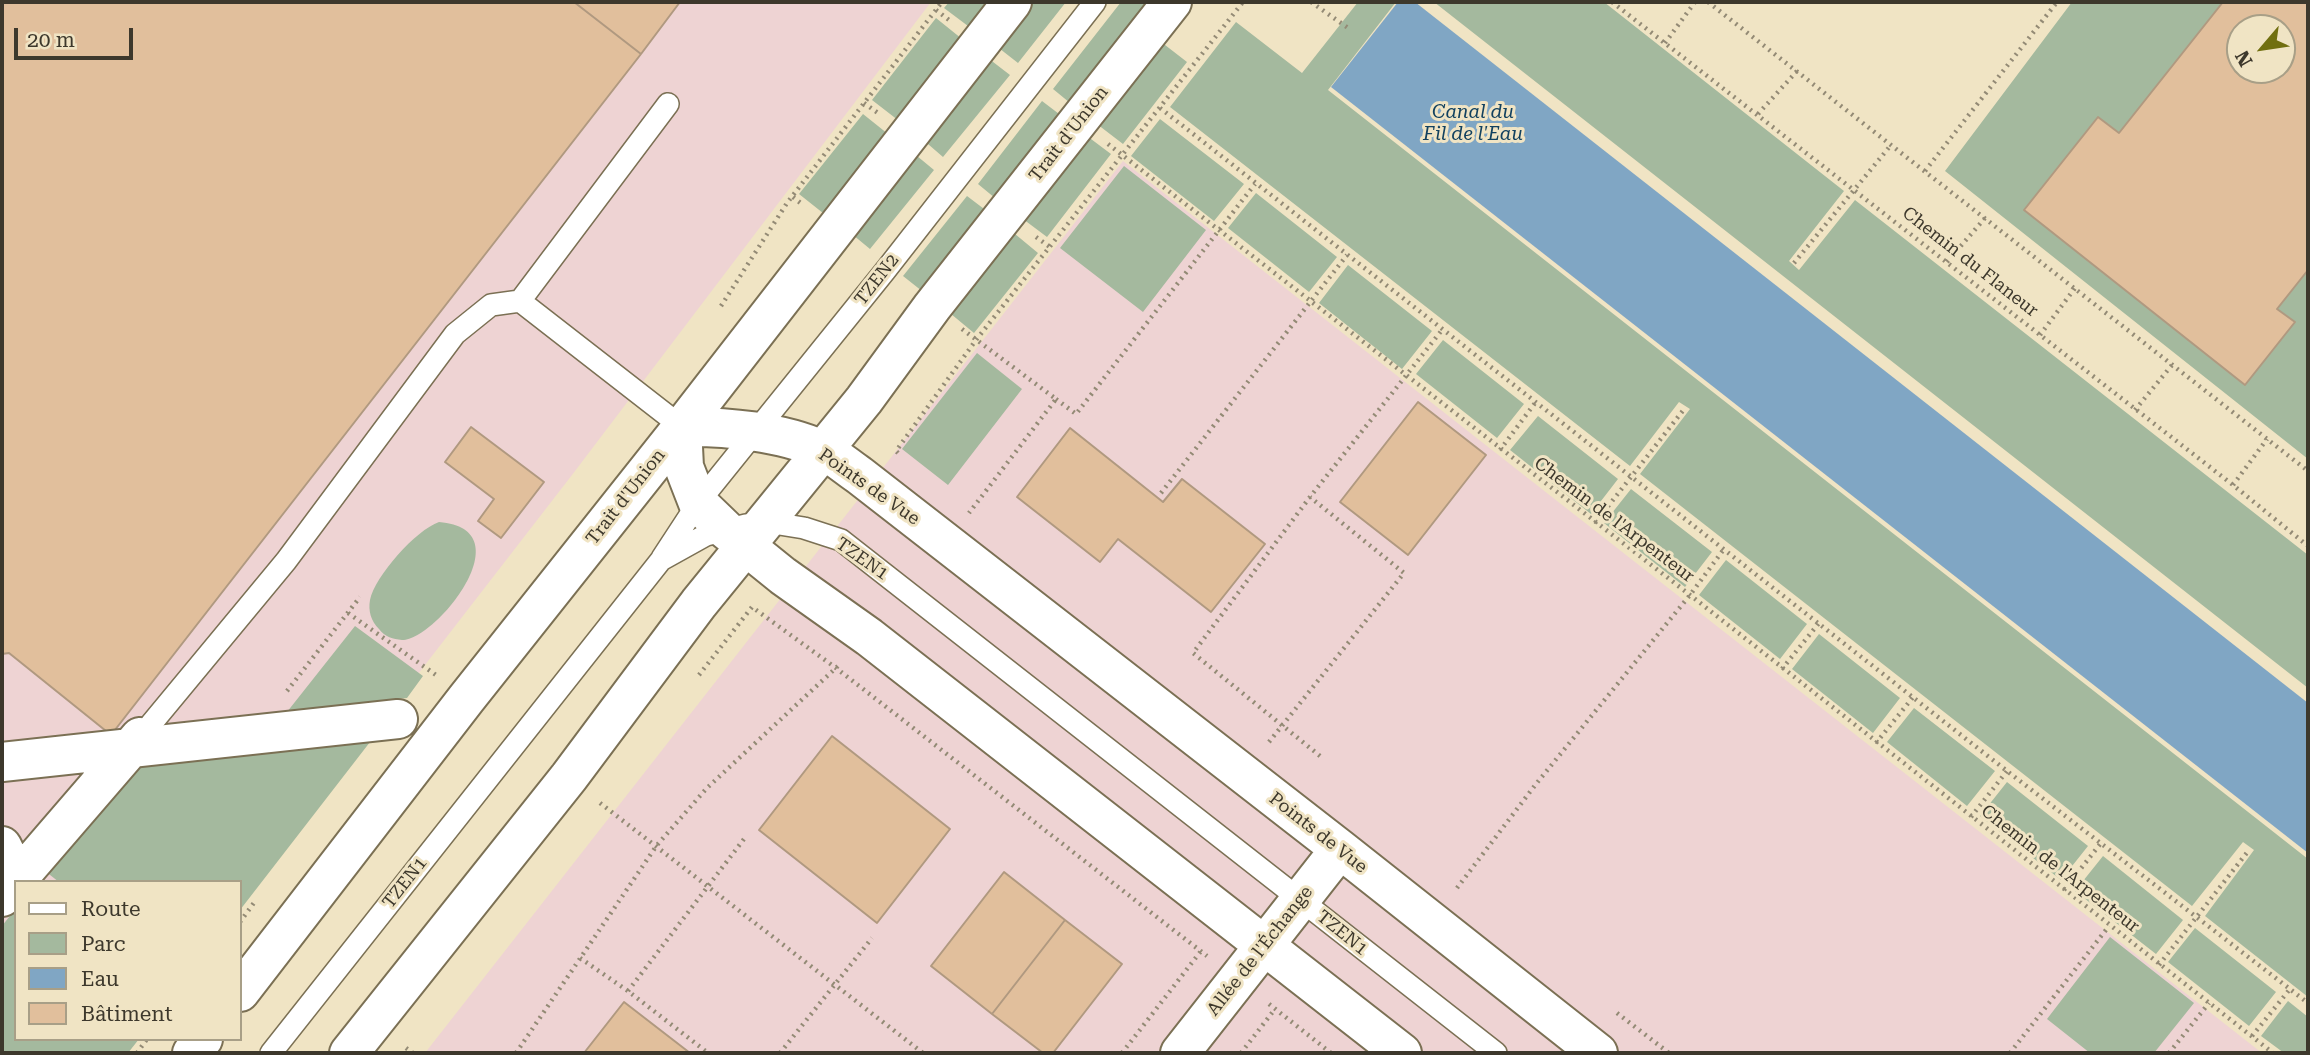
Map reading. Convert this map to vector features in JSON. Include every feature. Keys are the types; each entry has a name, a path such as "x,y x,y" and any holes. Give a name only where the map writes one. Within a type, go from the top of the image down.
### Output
{"street":[{"name":"Trait d'Union","path":"242,989 1012,2"},
{"name":"Trait d'Union","path":"349,1053 569,777 706,595 745,533 823,450 864,400 932,307 1172,2"},
{"name":"Points de Vue","path":"682,427 716,426 787,439 823,450 859,475 1340,849 1598,1053"},
{"path":"682,427 684,467 698,503 745,533 783,576 869,637 1402,1053"},
{"name":"Trait d'Union","path":"706,595 728,580 752,573 783,576"},
{"path":"2,762 142,735 254,734 398,719"},
{"path":"10,876 142,735"},
{"name":"Allée de l'Échange","path":"1180,1053 1340,849"}],"lane":[{"name":"TZEN2","path":"661,560 698,503 1095,2"},
{"path":"142,735 286,561 456,334 491,305 520,301 668,104"},
{"path":"520,301 682,427"},
{"name":"TZEN1","path":"271,1053 661,560 706,535 804,528 841,540 1496,1053"}],"path":[{"path":"714,316 787,203 942,2"},
{"path":"896,451 976,340 1243,2"},
{"path":"1311,2 1350,30"},
{"name":"Chemin du Flaneur","path":"1612,2 2308,546"},
{"path":"1665,43 1695,2"},
{"path":"1708,2 2308,471"},
{"path":"1925,171 2057,2"},
{"path":"936,10 979,44"},
{"path":"1758,115 1797,71"},
{"path":"1160,107 1535,403 2308,1003"},
{"name":"Chemin de l'Arpenteur","path":"1079,121 2273,1053"},
{"path":"1794,264 1891,145"},
{"path":"1056,399 1076,414 1255,184"},
{"path":"1947,262 1984,218"},
{"path":"1161,493 1347,255"},
{"path":"2040,335 2075,288"},
{"path":"1320,756 1193,653 1310,497 1442,330"},
{"path":"2135,410 2172,365"},
{"path":"1500,450 1535,403"},
{"path":"1595,523 1685,408"},
{"path":"2233,485 2267,439"},
{"path":"1269,742 1404,573 1310,497"},
{"path":"1457,888 1536,784 1724,549"},
{"path":"254,734 360,597"},
{"path":"752,607 836,668 1332,1053"},
{"path":"348,613 466,699"},
{"path":"1782,669 1819,623"},
{"path":"398,719 442,662"},
{"path":"1876,743 1914,696"},
{"path":"1971,817 2007,771"},
{"path":"569,777 708,889 923,1053"},
{"path":"628,991 744,839"},
{"path":"2064,890 2101,843"},
{"path":"2159,965 2249,850"},
{"path":"242,919 258,897"},
{"path":"2010,1053 2109,926"},
{"path":"780,1053 872,938"},
{"path":"1122,1053 1201,951"},
{"path":"579,958 628,991 708,1053"},
{"path":"2252,1036 2290,989"},
{"path":"2169,1053 2209,1003"},
{"path":"1241,1053 1276,1009"},
{"path":"406,1048 413,1053"}],"shaded area":[{"path":"2,2 931,2 572,475 242,901 242,880 14,880 14,1041 2,1053"},
{"path":"1123,161 2262,1053 425,1053"}],"green space":[{"path":"949,2 1000,2 976,32 944,8"},
{"path":"1029,2 1066,2 1018,63 995,45"},
{"path":"1121,2 1157,2 1075,107 1053,89"},
{"path":"1358,2 1396,2 1328,90 2308,859 2308,997 2205,916 2254,850 2243,842 2192,906 1640,474 1690,409 1679,402 1630,466 1170,107 1236,22 1302,73"},
{"path":"1434,2 1604,2 1844,191 1789,261 1799,270 1855,200 2308,555 2308,688"},
{"path":"2072,2 2308,2 2308,459 1945,171"},
{"path":"936,18 967,43 903,124 872,100"},
{"path":"1156,38 1187,62 1123,144 1093,121"},
{"path":"984,55 1010,75 943,157 921,138"},
{"path":"1042,101 1067,120 1001,203 978,184"},
{"path":"863,114 893,138 828,217 799,194"},
{"path":"1160,119 1244,184 1214,221 1131,156"},
{"path":"1083,133 1111,154 1047,237 1019,216"},
{"path":"911,151 934,170 870,249 847,230"},
{"path":"1124,166 1206,230 1143,312 1060,248"},
{"path":"1256,193 1337,257 1309,292 1228,228"},
{"path":"967,196 992,215 927,295 903,276"},
{"path":"1009,229 1038,253 974,333 945,309"},
{"path":"1348,265 1432,331 1402,369 1319,303"},
{"path":"1443,340 1524,404 1497,438 1416,374"},
{"path":"977,353 1022,389 948,485 902,449"},
{"path":"1538,416 1618,479 1591,514 1510,450"},
{"path":"1631,489 1712,552 1685,587 1604,523"},
{"path":"439,522 464,529 475,544 474,563 466,584 434,623 416,636 402,640 389,637 376,626 371,616 369,604 373,590 408,544"},
{"path":"1726,560 1807,624 1780,659 1699,595"},
{"path":"355,626 423,676 407,698 287,712"},
{"path":"1819,634 1900,698 1873,733 1792,669"},
{"path":"1914,708 1995,771 1967,806 1887,742"},
{"path":"377,733 242,907 242,880 56,880 45,871 131,764"},
{"path":"2007,782 2088,846 2061,880 1980,816"},
{"path":"2103,856 2183,920 2156,954 2075,891"},
{"path":"14,911 14,1041 137,1041 128,1053 2,1053 2,926"},
{"path":"2195,928 2276,992 2249,1026 2168,962"},
{"path":"2110,937 2194,1003 2154,1053 2090,1053 2047,1019"},
{"path":"2288,1001 2308,1017 2308,1053 2284,1053 2261,1036"}],"water":[{"name":"Canal du Fil de l'Eau","path":"1398,2 1415,2 2308,703 2308,853 1331,87"}],"building":[{"path":"2,2 574,2 641,54 111,735 9,653 2,654"},
{"path":"574,2 680,2 641,54"},
{"path":"2223,2 2308,2 2308,270 2277,309 2295,322 2245,385 2024,210 2098,117 2119,133"},
{"path":"1418,402 1486,455 1408,555 1340,502"},
{"path":"471,427 544,482 501,538 478,521 494,499 445,462"},
{"path":"1070,428 1163,502 1182,479 1265,544 1211,612 1118,539 1100,562 1017,497"},
{"path":"832,736 950,829 877,923 759,830"},
{"path":"1004,872 1065,920 992,1014 931,966"},
{"path":"1065,920 1122,964 1053,1053 1043,1053 992,1014"},
{"path":"624,1002 690,1053 584,1053"}]}
